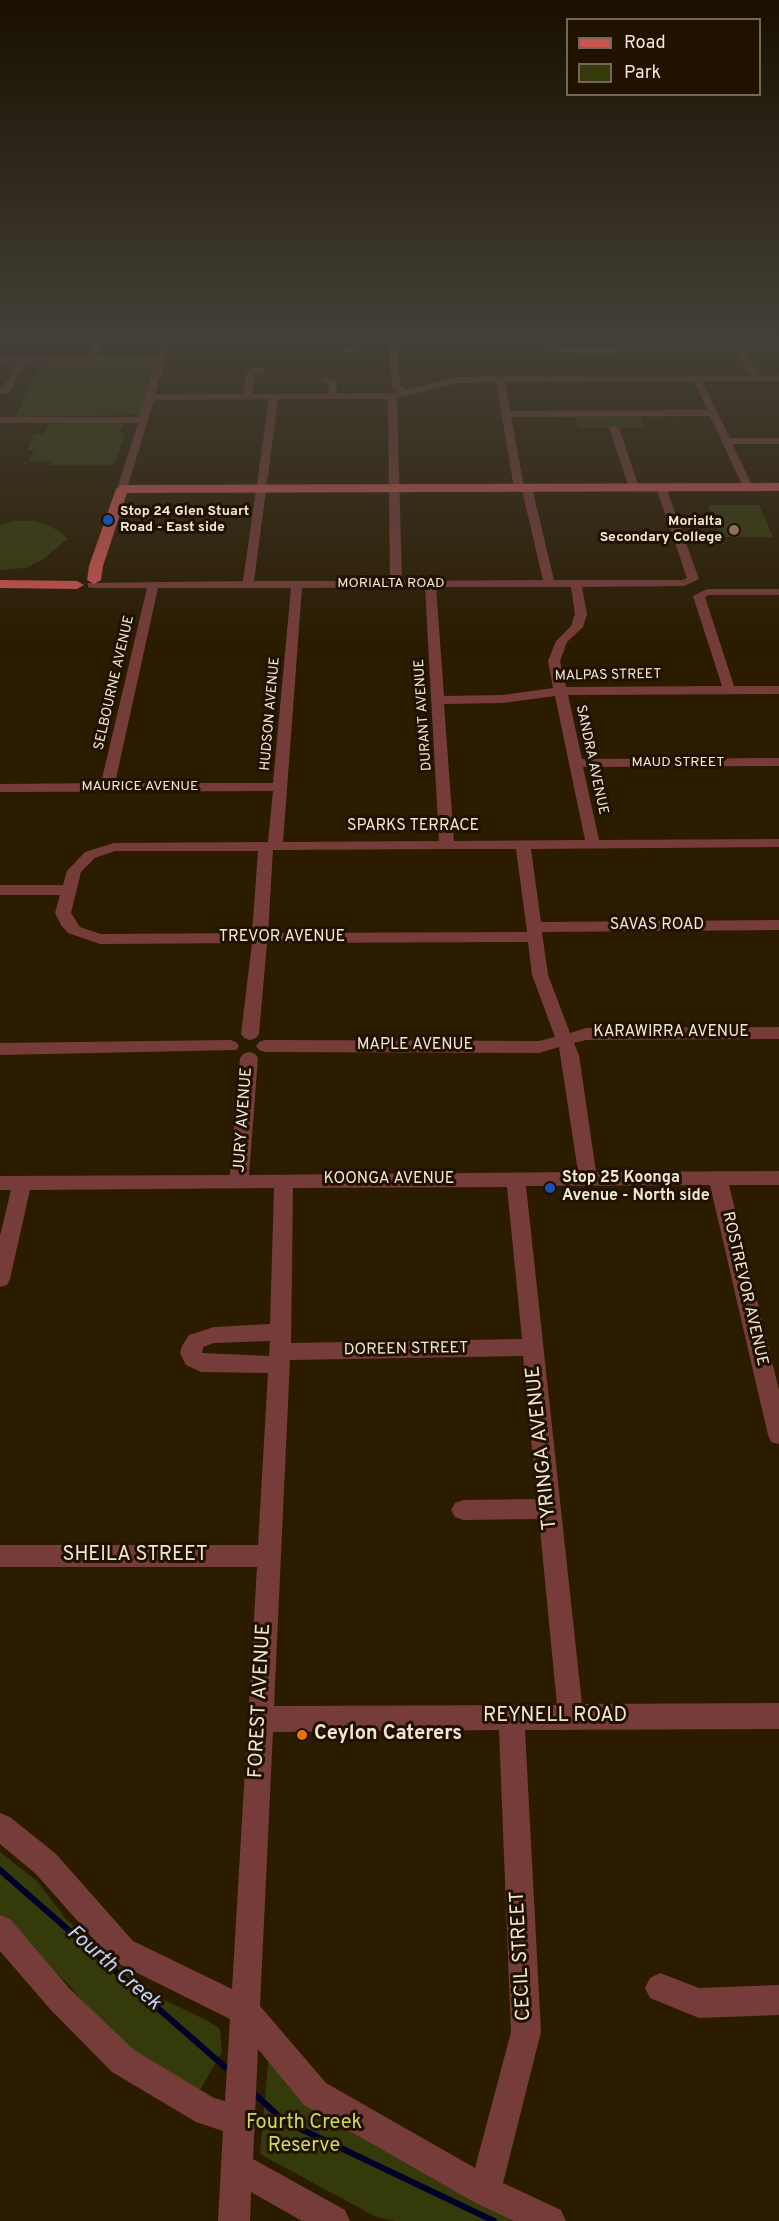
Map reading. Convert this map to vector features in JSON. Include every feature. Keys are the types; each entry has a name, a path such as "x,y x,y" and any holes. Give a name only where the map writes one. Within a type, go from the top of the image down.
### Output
{"main road":[{"path":"87,579 123,484 151,489 779,487"},
{"name":"MORIALTA ROAD","path":"0,584 43,585 87,579"}],"street":[{"path":"123,484 136,442"},
{"path":"248,584 268,442"},
{"path":"393,442 396,584"},
{"path":"512,442 549,583"},
{"path":"619,442 634,487"},
{"path":"726,442 748,487"},
{"name":"MORIALTA ROAD","path":"87,579 153,585 690,581 693,579 661,487"},
{"name":"DURANT AVENUE","path":"430,583 447,845"},
{"name":"SANDRA AVENUE","path":"576,583 581,614 577,627 562,641 554,661 593,844"},
{"name":"HUDSON AVENUE","path":"270,845 280,787 297,584"},
{"name":"SELBOURNE AVENUE","path":"107,787 153,585"},
{"path":"729,690 699,596 701,593 779,591"},
{"name":"MALPAS STREET","path":"438,700 502,699 561,691 779,690"},
{"name":"MAUD STREET","path":"576,763 779,762"},
{"name":"MAURICE AVENUE","path":"0,788 280,787"},
{"name":"SPARKS TERRACE","path":"69,890 74,871 81,862 103,850 114,847 779,843"},
{"path":"523,844 540,975 570,1054 588,1179"},
{"path":"250,1034 270,845"},
{"path":"0,890 69,890"},
{"name":"TREVOR AVENUE","path":"69,890 63,913 67,922 74,930 100,939 536,932"},
{"name":"SAVAS ROAD","path":"536,932 779,925"},
{"name":"KARAWIRRA AVENUE","path":"564,1039 586,1034 779,1033"},
{"path":"250,1034 259,1036 265,1046 262,1052 249,1058 237,1056 230,1050 230,1046 238,1036 250,1034"},
{"name":"MAPLE AVENUE","path":"265,1046 539,1047 564,1039"},
{"path":"0,1049 230,1046"},
{"name":"JURY AVENUE","path":"239,1182 249,1058"},
{"name":"ROSTREVOR AVENUE","path":"718,1178 779,1434"},
{"name":"KOONGA AVENUE","path":"0,1183 779,1178"},
{"name":"TYRINGA AVENUE","path":"516,1180 571,1717"},
{"name":"FOREST AVENUE","path":"234,2221 280,1350 284,1181"},
{"path":"0,1279 22,1183"},
{"name":"DOREEN STREET","path":"280,1350 532,1347"},
{"path":"463,1510 549,1509"},
{"name":"SHEILA STREET","path":"0,1556 270,1556"},
{"name":"REYNELL ROAD","path":"260,1719 779,1716"},
{"name":"CECIL STREET","path":"485,2191 525,2032 511,1717"},
{"path":"0,1827 46,1864 123,1951 245,2011 315,2094 485,2191 550,2221"},
{"path":"0,1929 60,1999 123,2061 207,2112 239,2121"},
{"path":"660,1988 699,2003 779,2000"},
{"path":"237,2167 334,2221"}],"green space":[{"path":"31,442 122,442 114,465 50,465 52,461 29,461 34,450 27,450"},
{"path":"708,505 759,505 773,537 720,537"},
{"path":"13,521 35,521 48,525 62,533 67,539 42,560 25,568 0,570 0,525"},
{"path":"0,1852 37,1881 66,1919 150,1993 220,2029 222,2052 200,2090 113,2039 69,1985 0,1918"},
{"name":"Fourth Creek Reserve","path":"269,2053 545,2221 394,2221 376,2217 260,2154"}],"waterway":[{"name":"Fourth Creek","path":"0,1870 225,2067"},
{"name":"Fourth Creek","path":"257,2096 284,2121 494,2221"}],"place":[{"name":"Stop 24 Glen Stuart Road - East side","path":"108,520"},
{"name":"Morialta Secondary College","path":"734,530"},
{"name":"Stop 25 Koonga Avenue - North side","path":"550,1188"},
{"name":"Ceylon Caterers","path":"302,1735"}]}
